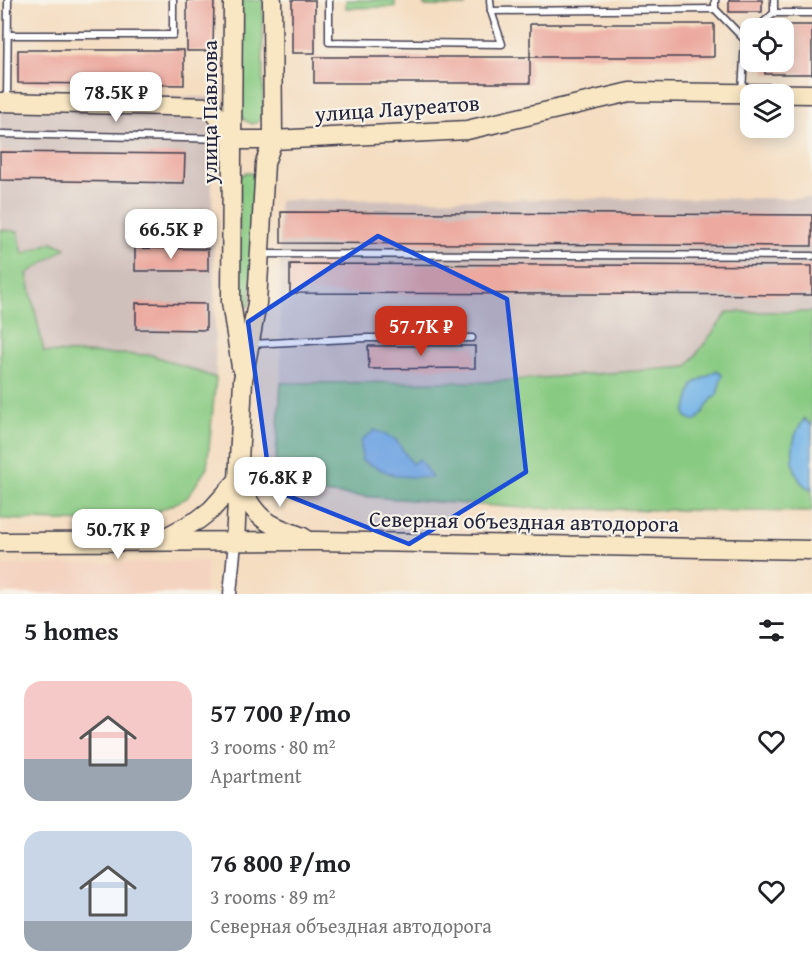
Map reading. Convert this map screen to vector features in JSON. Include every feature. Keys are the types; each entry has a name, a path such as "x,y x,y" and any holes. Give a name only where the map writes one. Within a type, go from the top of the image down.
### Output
{"street":[{"name":"улица Павлова","path":"233,0 231,302 243,380"},
{"path":"230,594 235,542 243,380 257,303 265,163 273,140 272,0"},
{"name":"улица Лауреатов","path":"233,140 467,130 630,92 740,93"},
{"name":"улица Лауреатов","path":"794,94 812,94"},
{"path":"4,103 211,107 233,140"},
{"path":"238,480 249,505 259,516 277,528 316,541"},
{"path":"155,542 198,520 211,510 238,480"},
{"name":"Северная объездная автодорога","path":"0,542 316,541 812,550"}],"lane":[{"path":"4,103 8,0"},
{"path":"8,35 173,35 173,0"},
{"path":"329,0 329,42 502,44 491,11 490,0"},
{"path":"715,0 715,9"},
{"path":"774,0 774,13"},
{"path":"491,11 715,9 740,31"},
{"path":"768,18 774,13 812,13"},
{"path":"0,134 233,140"},
{"path":"260,254 812,256"},
{"path":"250,344 366,338 472,338"}],"highlighted area":[{"path":"378,236 507,299 526,472 409,544 271,489 248,322"}],"shaded area":[{"path":"0,96 210,97 216,378 22,366 0,231"},
{"path":"812,198 812,312 728,312 687,367 487,382 281,383 279,200"},
{"path":"207,561 204,594 0,594 0,566"}],"green space":[{"path":"241,0 263,0 263,116 258,122 252,124 241,116"},
{"path":"346,0 395,0 395,7 346,8"},
{"path":"424,0 465,0 465,6 424,6"},
{"path":"246,172 253,174 256,180 250,302 248,307 243,308 239,305 239,177"},
{"path":"0,230 18,231 23,254 52,242 66,248 27,274 44,352 152,355 216,378 207,468 187,498 150,515 90,522 0,519"},
{"path":"728,312 812,312 812,426 805,419 808,489 812,490 812,512 522,508 290,491 275,471 281,383 487,382 687,367"}],"water":[{"path":"717,370 722,375 717,395 695,421 686,417 685,412 693,384"},
{"path":"804,419 812,426 812,490 800,481 793,459 795,436"},
{"path":"375,430 396,440 412,464 419,459 432,478 396,476 362,461 361,441"}],"building":[{"path":"187,0 214,0 213,51 187,51"},
{"path":"292,0 315,0 315,53 292,53"},
{"path":"729,0 762,0 762,12 729,12"},
{"path":"530,24 714,24 714,57 530,57"},
{"path":"794,25 812,25 812,74 765,74 765,72 794,72"},
{"path":"18,50 184,50 184,85 18,83"},
{"path":"314,57 530,57 530,83 314,83"},
{"path":"0,152 185,154 184,183 0,180"},
{"path":"281,212 812,215 812,246 281,243"},
{"path":"135,248 208,249 208,271 135,271"},
{"path":"290,264 812,266 812,295 290,293"},
{"path":"136,303 206,304 206,330 136,329"},
{"path":"368,346 475,346 475,368 369,369"}]}
